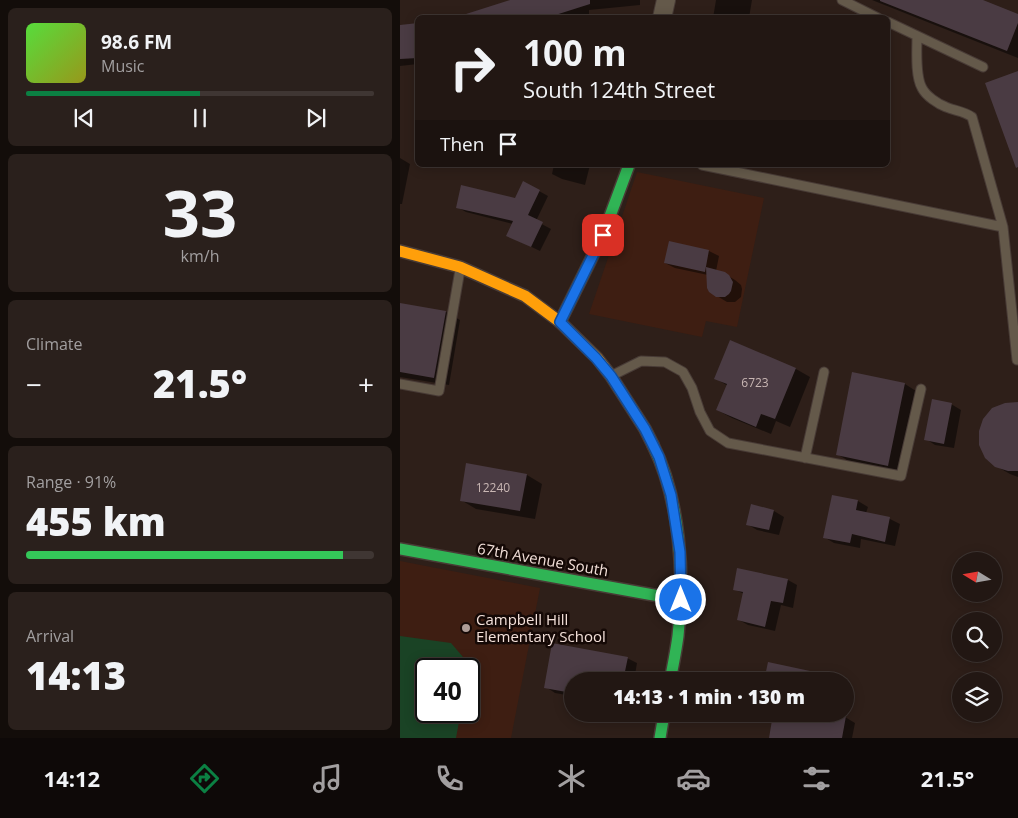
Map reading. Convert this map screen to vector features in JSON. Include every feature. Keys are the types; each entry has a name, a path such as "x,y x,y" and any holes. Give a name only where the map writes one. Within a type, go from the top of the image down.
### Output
{"street":[{"path":"663,15 666,0"},
{"path":"560,322 603,235 628,167"},
{"path":"400,251 460,267 525,296 560,322 611,376 645,429 659,457 671,495 680,552 681,600 678,637 672,672"},
{"name":"67th Avenue South","path":"400,549 681,600"},
{"path":"660,738 663,722"}],"lane":[{"path":"842,0 872,15"},
{"path":"890,23 983,67"},
{"path":"917,36 918,72 922,88 938,104 952,110 967,113 972,118 1003,227 1017,360"},
{"path":"712,167 1003,227"},
{"path":"400,384 439,391 460,267"},
{"path":"611,376 641,361 665,362 683,372 710,430 728,443 901,476 920,389"},
{"path":"805,458 824,372"}],"shaded area":[{"path":"637,172 764,198 737,327 706,321 702,337 589,314"},
{"name":"Campbell Hill Elementary School","path":"400,561 540,588 511,738 400,738"}],"green space":[{"path":"400,636 451,643 464,658 415,658 415,723 459,723 456,738 400,738"}],"building":[{"path":"510,0 590,0 590,4 555,15 466,14"},
{"path":"880,0 983,0 1018,14 1018,23 1007,51"},
{"path":"415,23 415,58 400,59 400,25"},
{"path":"1018,71 1018,167 1016,168 985,83"},
{"path":"523,181 540,190 528,215 543,222 531,247 506,236 513,221 456,208 461,185 515,198"},
{"path":"669,241 709,250 705,272 664,263"},
{"path":"706,267 725,272 729,275 733,282 731,291 725,297 716,297 709,292 707,288"},
{"path":"400,303 446,311 434,378 400,372"},
{"path":"730,340 796,368 775,419 761,414 756,427 716,410 727,384 714,379"},
{"path":"852,372 905,383 888,466 836,455"},
{"path":"932,399 952,403 944,444 924,440"},
{"path":"1018,402 1018,471 1008,471 995,467 985,458 979,445 979,431 983,419 992,408 1005,403"},
{"path":"466,463 527,474 520,511 460,501"},
{"path":"832,495 858,500 856,510 890,517 885,542 852,534 850,543 823,538"},
{"path":"751,504 774,510 769,530 746,525"},
{"path":"737,568 788,579 783,603 771,601 765,627 737,620 743,592 733,590"},
{"path":"552,643 628,657 625,672 564,672 564,692 544,688"},
{"path":"768,662 815,672 766,672"},
{"path":"772,722 845,722 842,738 769,738"}],"traffic: fast":[{"path":"560,322 603,235 628,167"},
{"path":"653,445 669,489 675,513 678,538 681,588 680,613 672,672"},
{"path":"400,549 681,600"},
{"path":"660,738 663,722"}],"traffic: slow":[{"path":"400,251 460,267 525,296 560,322 597,358 611,376 653,445"}],"place":[{"name":"Campbell Hill Elementary School","path":"466,628"}],"route":[{"path":"603,235 560,322 611,376 645,429 659,457 671,495 680,552 681,600"}]}
